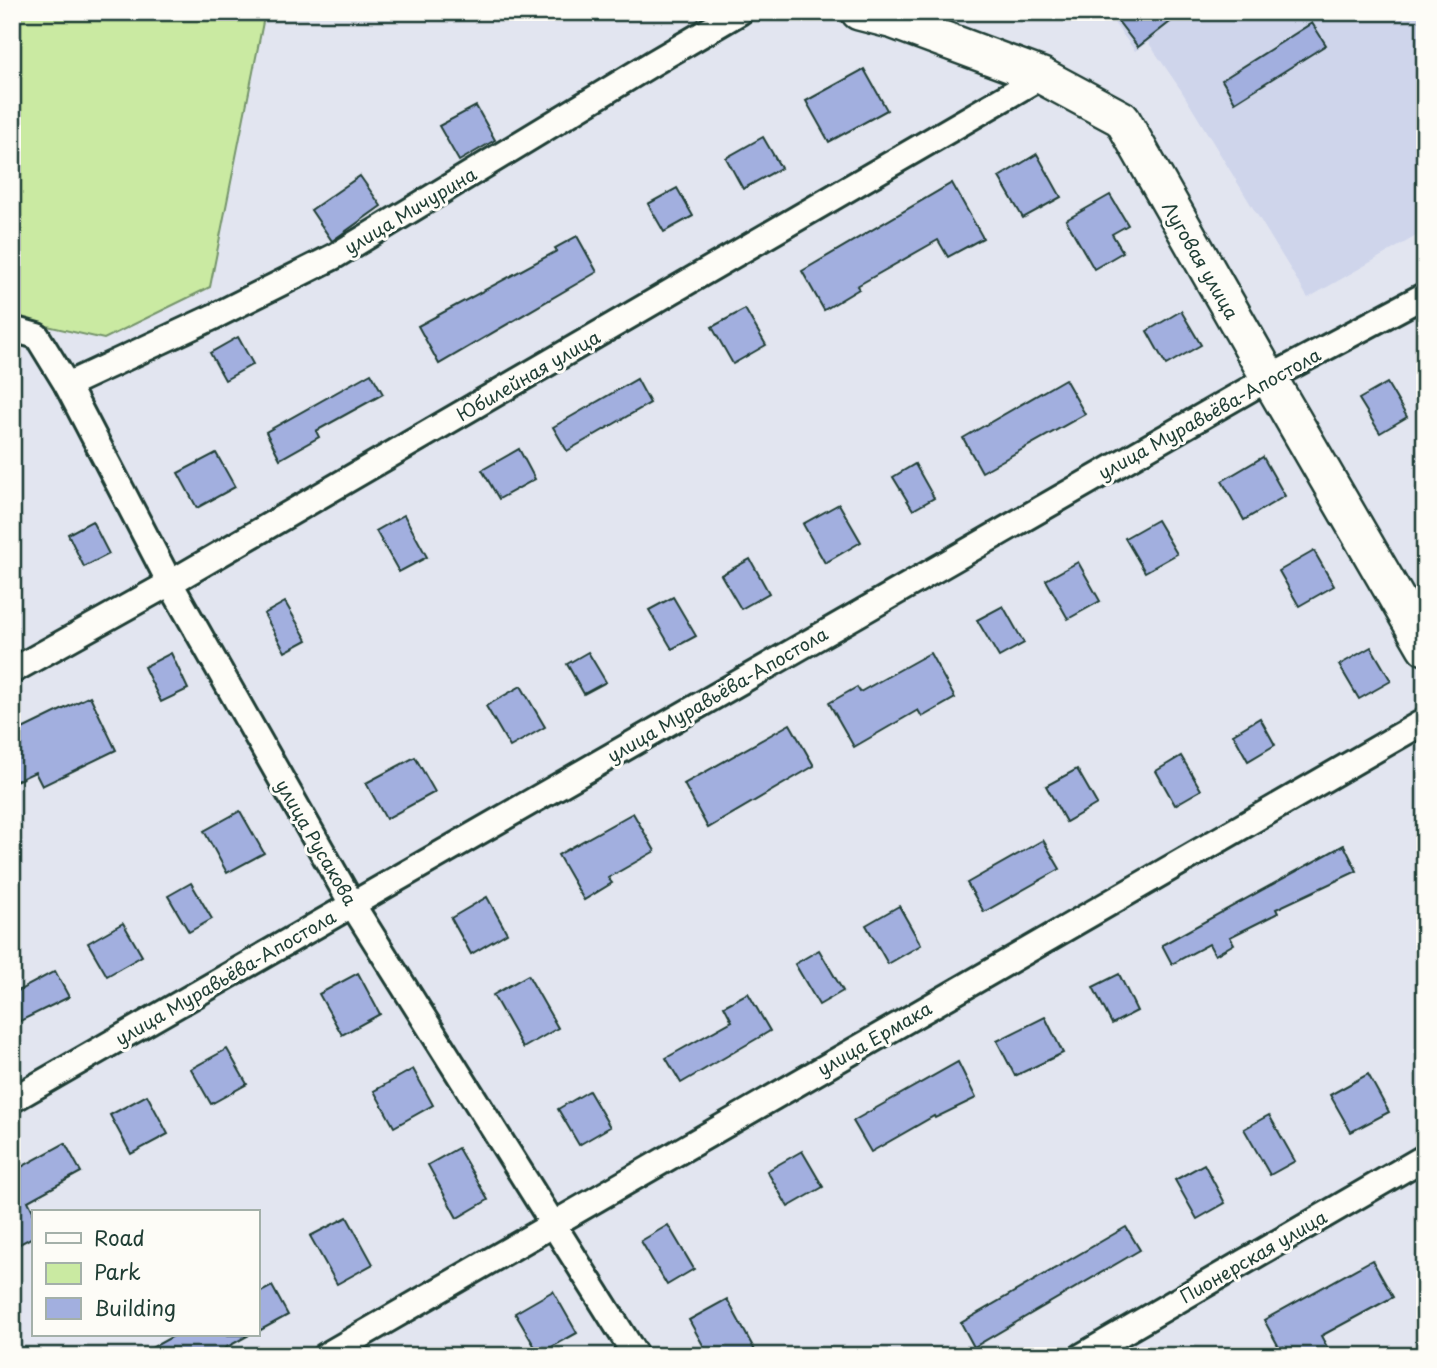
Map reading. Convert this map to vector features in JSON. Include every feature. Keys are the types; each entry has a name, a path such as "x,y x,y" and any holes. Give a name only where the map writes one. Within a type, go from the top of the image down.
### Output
{"street":[{"name":"улица Мичурина","path":"67,385 214,317 335,256 740,12"},
{"name":"Луговая улица","path":"859,12 894,21 1042,76 1122,119 1425,647"},
{"name":"Юбилейная улица","path":"12,671 170,583 1042,76"},
{"name":"улица Муравьёва-Апостола","path":"12,1100 1269,378 1425,295"},
{"name":"улица Русакова","path":"12,329 37,336 67,385 170,583 352,904 636,1356"},
{"name":"улица Ермака","path":"325,1356 1425,721"},
{"name":"Пионерская улица","path":"1082,1356 1425,1157"}],"shaded area":[{"path":"1106,12 1425,12 1425,231 1308,298 1181,90 1148,42 1135,51"}],"green space":[{"path":"12,12 265,12 210,287 104,339 12,318"}],"building":[{"path":"1111,12 1183,12 1138,47"},
{"path":"1312,23 1326,45 1235,102 1222,80"},
{"path":"864,69 887,110 829,142 806,101"},
{"path":"476,106 495,140 459,161 439,126"},
{"path":"763,137 781,168 743,189 726,158"},
{"path":"1037,154 1061,197 1023,218 999,177"},
{"path":"360,176 381,206 332,241 311,210"},
{"path":"952,183 983,238 948,257 938,240 857,286 859,289 824,310 802,271"},
{"path":"677,188 693,216 664,232 648,204"},
{"path":"1110,195 1128,225 1112,234 1123,252 1094,269 1066,220"},
{"path":"577,236 597,272 439,364 418,326 557,251 555,248"},
{"path":"745,309 766,345 733,364 712,327"},
{"path":"1181,311 1201,345 1166,365 1147,331"},
{"path":"238,337 253,364 225,380 210,353"},
{"path":"371,373 383,394 316,431 319,437 280,459 266,432"},
{"path":"637,379 650,403 567,451 553,427"},
{"path":"1065,379 1085,414 982,472 963,438"},
{"path":"1387,383 1407,417 1380,433 1359,399"},
{"path":"519,449 535,479 499,499 482,470"},
{"path":"216,453 235,487 197,508 178,473"},
{"path":"1263,457 1285,496 1244,520 1222,481"},
{"path":"915,464 934,498 913,510 893,477"},
{"path":"839,504 861,542 825,563 803,524"},
{"path":"404,515 427,557 399,572 376,531"},
{"path":"1157,520 1177,554 1145,572 1125,538"},
{"path":"92,521 109,554 84,567 68,534"},
{"path":"1314,551 1334,586 1299,606 1279,571"},
{"path":"750,559 769,593 741,609 721,575"},
{"path":"1078,562 1100,601 1068,619 1046,580"},
{"path":"673,597 696,636 672,649 649,610"},
{"path":"285,602 307,640 285,652 264,614"},
{"path":"1003,606 1024,643 999,657 977,620"},
{"path":"1371,647 1391,681 1359,699 1339,665"},
{"path":"588,652 606,682 584,694 567,664"},
{"path":"171,653 188,689 161,702 144,667"},
{"path":"930,653 955,698 922,717 918,710 854,747 829,703 857,687 860,692"},
{"path":"521,686 545,727 510,747 486,706"},
{"path":"90,696 116,750 42,786 35,772 12,783 12,734"},
{"path":"1260,718 1275,745 1248,761 1233,734"},
{"path":"790,724 814,766 708,828 684,784"},
{"path":"1181,756 1201,790 1175,805 1156,771"},
{"path":"415,757 435,792 386,819 366,783"},
{"path":"1077,769 1097,804 1066,822 1046,786"},
{"path":"240,811 264,853 227,873 204,831"},
{"path":"633,813 655,851 608,878 612,883 584,900 558,855"},
{"path":"1043,840 1060,869 984,912 967,883"},
{"path":"1344,845 1357,871 1276,909 1278,913 1230,937 1234,944 1215,955 1209,944 1172,964 1162,945"},
{"path":"191,883 212,919 189,932 168,896"},
{"path":"487,897 507,933 471,954 451,918"},
{"path":"899,906 921,945 888,964 866,925"},
{"path":"123,923 142,956 107,976 88,943"},
{"path":"819,950 843,991 819,1005 795,964"},
{"path":"55,971 69,997 12,1025 12,994"},
{"path":"358,973 380,1014 342,1035 319,994"},
{"path":"1119,974 1137,1011 1112,1024 1093,987"},
{"path":"528,975 558,1028 523,1048 493,995"},
{"path":"748,993 770,1031 681,1083 666,1058 732,1021 724,1006"},
{"path":"1045,1017 1063,1053 1015,1076 997,1041"},
{"path":"227,1049 247,1084 211,1104 191,1069"},
{"path":"958,1062 976,1098 935,1118 934,1116 871,1152 853,1121"},
{"path":"413,1069 433,1105 394,1127 374,1091"},
{"path":"1368,1074 1389,1112 1351,1132 1330,1095"},
{"path":"589,1091 610,1127 579,1145 558,1109"},
{"path":"147,1095 168,1134 131,1154 110,1115"},
{"path":"1269,1115 1295,1161 1270,1175 1244,1129"},
{"path":"65,1143 81,1172 28,1201 32,1210 32,1238 12,1248 12,1172"},
{"path":"458,1148 488,1200 457,1218 428,1165"},
{"path":"802,1151 823,1187 788,1207 767,1171"},
{"path":"1204,1164 1225,1203 1197,1219 1175,1180"},
{"path":"347,1217 373,1264 337,1284 310,1236"},
{"path":"668,1225 694,1269 667,1285 641,1241"},
{"path":"1126,1227 1140,1250 974,1347 961,1323"},
{"path":"1372,1260 1393,1297 1321,1336 1332,1356 1287,1356 1283,1347 1280,1349 1264,1320"},
{"path":"272,1286 288,1315 259,1331 259,1293"},
{"path":"553,1291 577,1333 539,1354 515,1313"},
{"path":"727,1299 758,1356 709,1356 689,1320"},
{"path":"173,1336 247,1336 211,1356 137,1356"}]}
